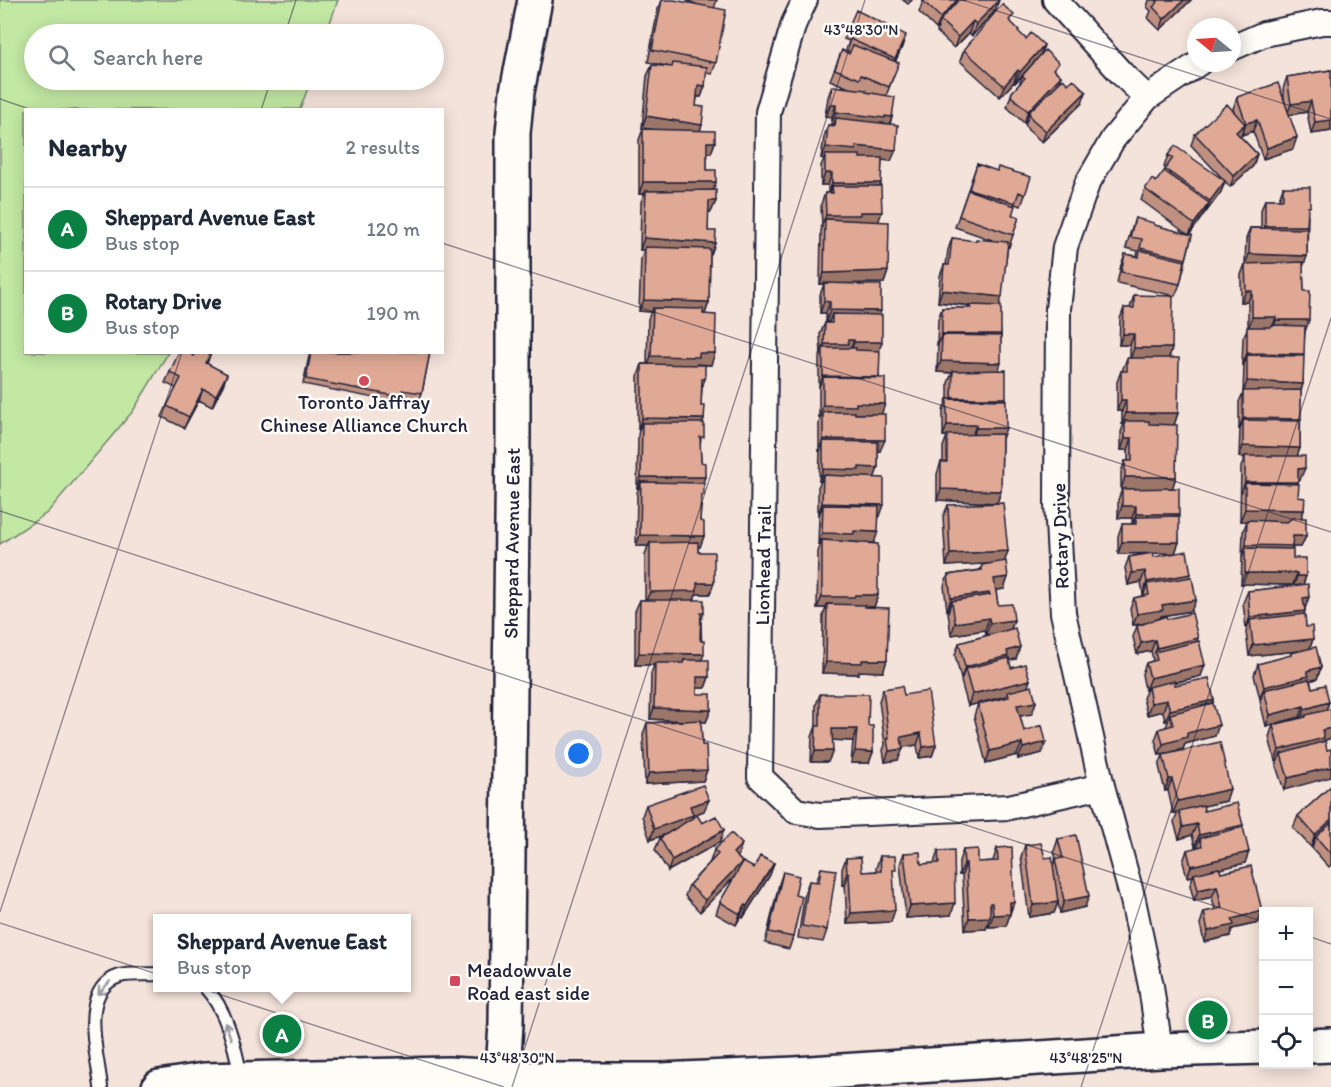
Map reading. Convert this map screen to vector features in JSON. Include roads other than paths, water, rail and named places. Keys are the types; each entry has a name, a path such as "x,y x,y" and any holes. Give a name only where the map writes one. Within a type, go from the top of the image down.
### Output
{"main road":[{"name":"Sheppard Avenue East","path":"503,1082 506,1024 513,437 513,133 519,81 535,0"},
{"path":"1313,1046 1331,1045"},
{"path":"159,1087 204,1080 241,1078 448,1074 503,1082 556,1080 676,1083 1160,1050 1259,1047"}],"street":[{"name":"Lionhead Trail","path":"805,0 794,23 768,112 760,777 796,810 820,815 1009,807 1102,786"},
{"path":"1055,0 1122,74 1147,98"},
{"path":"1241,44 1264,34 1331,22"},
{"name":"Rotary Drive","path":"1160,1050 1151,986 1133,900 1102,786 1063,613 1058,504 1058,309 1065,247 1087,184 1113,139 1147,98 1187,71"}],"lane":[{"path":"101,1087 93,1032 93,1012 97,995 106,983 120,976 153,974"},
{"path":"210,992 235,1047 241,1078"}],"place":[{"name":"Toronto Jaffray Chinese Alliance Church","path":"364,381"},
{"name":"Meadowvale Road east side","path":"455,981"},
{"name":"Rotary Drive","path":"1208,1020"},
{"name":"Sheppard Avenue East","path":"282,1034"}]}
